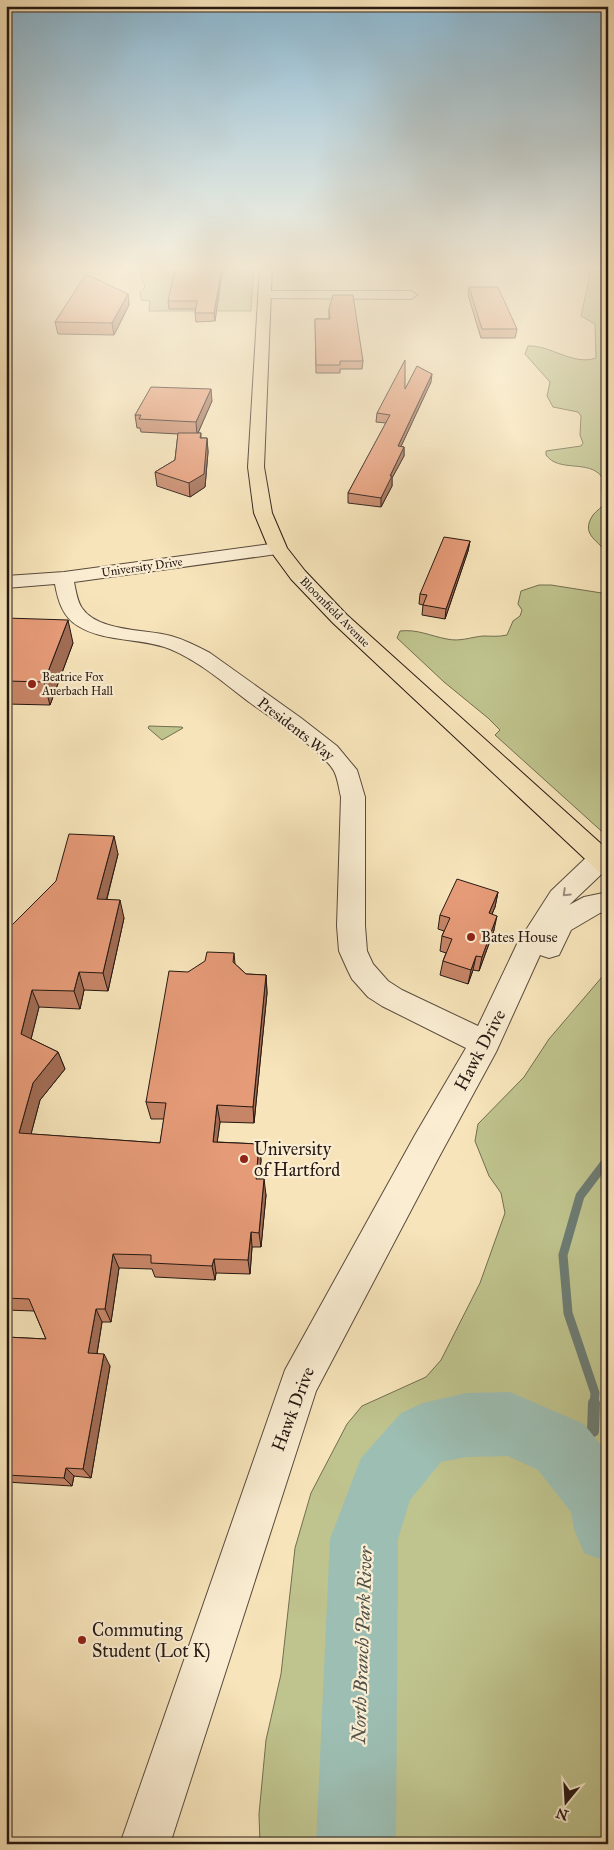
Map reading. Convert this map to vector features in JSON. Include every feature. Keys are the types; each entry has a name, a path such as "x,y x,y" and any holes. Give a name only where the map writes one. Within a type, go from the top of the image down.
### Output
{"main road":[{"name":"Bloomfield Avenue","path":"261,352 256,467 263,513 278,549 298,575 340,619 605,862"}],"street":[{"name":"University Drive","path":"6,582 64,578 278,549"},
{"name":"Presidents Way","path":"64,578 69,606 86,622 103,630 173,643 192,652 281,715 340,763 351,785 353,797 350,926 353,951 362,971 378,989 392,998 485,1043"},
{"name":"Hawk Drive","path":"146,1844 299,1384 427,1146 485,1043 527,952 560,898 605,862"},
{"path":"518,974 543,958 561,923 594,904 608,902"}],"green space":[{"path":"526,352 555,352 579,359 596,358 596,352 608,352 608,555 593,538 588,528 593,515 606,501 602,491 602,477 590,468 558,463 546,455 546,451 581,446 583,443 580,435 581,416 578,412 553,407 547,396 550,382 525,354"},
{"path":"539,585 551,585 608,594 608,837 495,735 500,730 488,718 444,682 397,638 400,631 418,632 452,640 507,635 513,621 520,616 522,610 518,604 521,591"},
{"path":"149,726 183,728 162,740 148,728"},
{"path":"608,970 608,1844 260,1844 259,1814 266,1740 281,1674 295,1548 311,1493 347,1424 362,1406 426,1377 441,1360 480,1283 505,1213 501,1193 489,1176 475,1141 478,1124 524,1077 549,1039"}],"building":[{"path":"316,352 362,352 363,361 340,361 340,365 316,365"},
{"path":"405,360 405,389 417,366 432,374 398,446 404,447 390,476 392,476 381,498 348,493 390,415 377,413"},
{"path":"151,387 211,389 196,422 139,419 141,415 135,415"},
{"path":"178,433 201,433 200,438 207,438 204,474 189,483 155,472 175,460"},
{"path":"444,537 470,541 446,609 423,605 427,595 420,594"},
{"path":"6,618 68,620 44,682 6,681"},
{"path":"69,834 114,836 97,899 120,900 103,973 79,972 74,991 32,990 21,1034 58,1052 33,1083 19,1133 160,1143 166,1103 146,1102 169,971 188,972 205,961 207,952 234,953 233,962 246,974 266,975 253,1107 217,1105 213,1142 259,1144 256,1179 264,1179 259,1233 251,1232 248,1260 214,1259 212,1266 151,1263 151,1255 113,1254 105,1309 96,1309 88,1353 104,1354 83,1469 66,1468 64,1478 6,1475 6,1337 46,1339 29,1299 6,1298 6,931 56,881"},
{"name":"Bates House","path":"457,879 498,892 489,913 497,916 482,957 476,956 471,970 443,961 452,939 442,936 450,918 440,915"}],"waterway":[{"path":"594,1404 595,1393 568,1313 563,1255 580,1196 608,1159"},
{"path":"561,1447 593,1431 594,1403"},
{"name":"North Branch Park River","path":"356,1844 364,1539 384,1481 423,1435 466,1425 510,1424 561,1447 601,1497 608,1529"}],"place":[{"name":"Beatrice Fox Auerbach Hall","path":"32,684"},
{"name":"Bates House","path":"471,937"},
{"name":"University of Hartford","path":"244,1159"},
{"name":"Commuting Student (Lot K)","path":"82,1640"}]}
